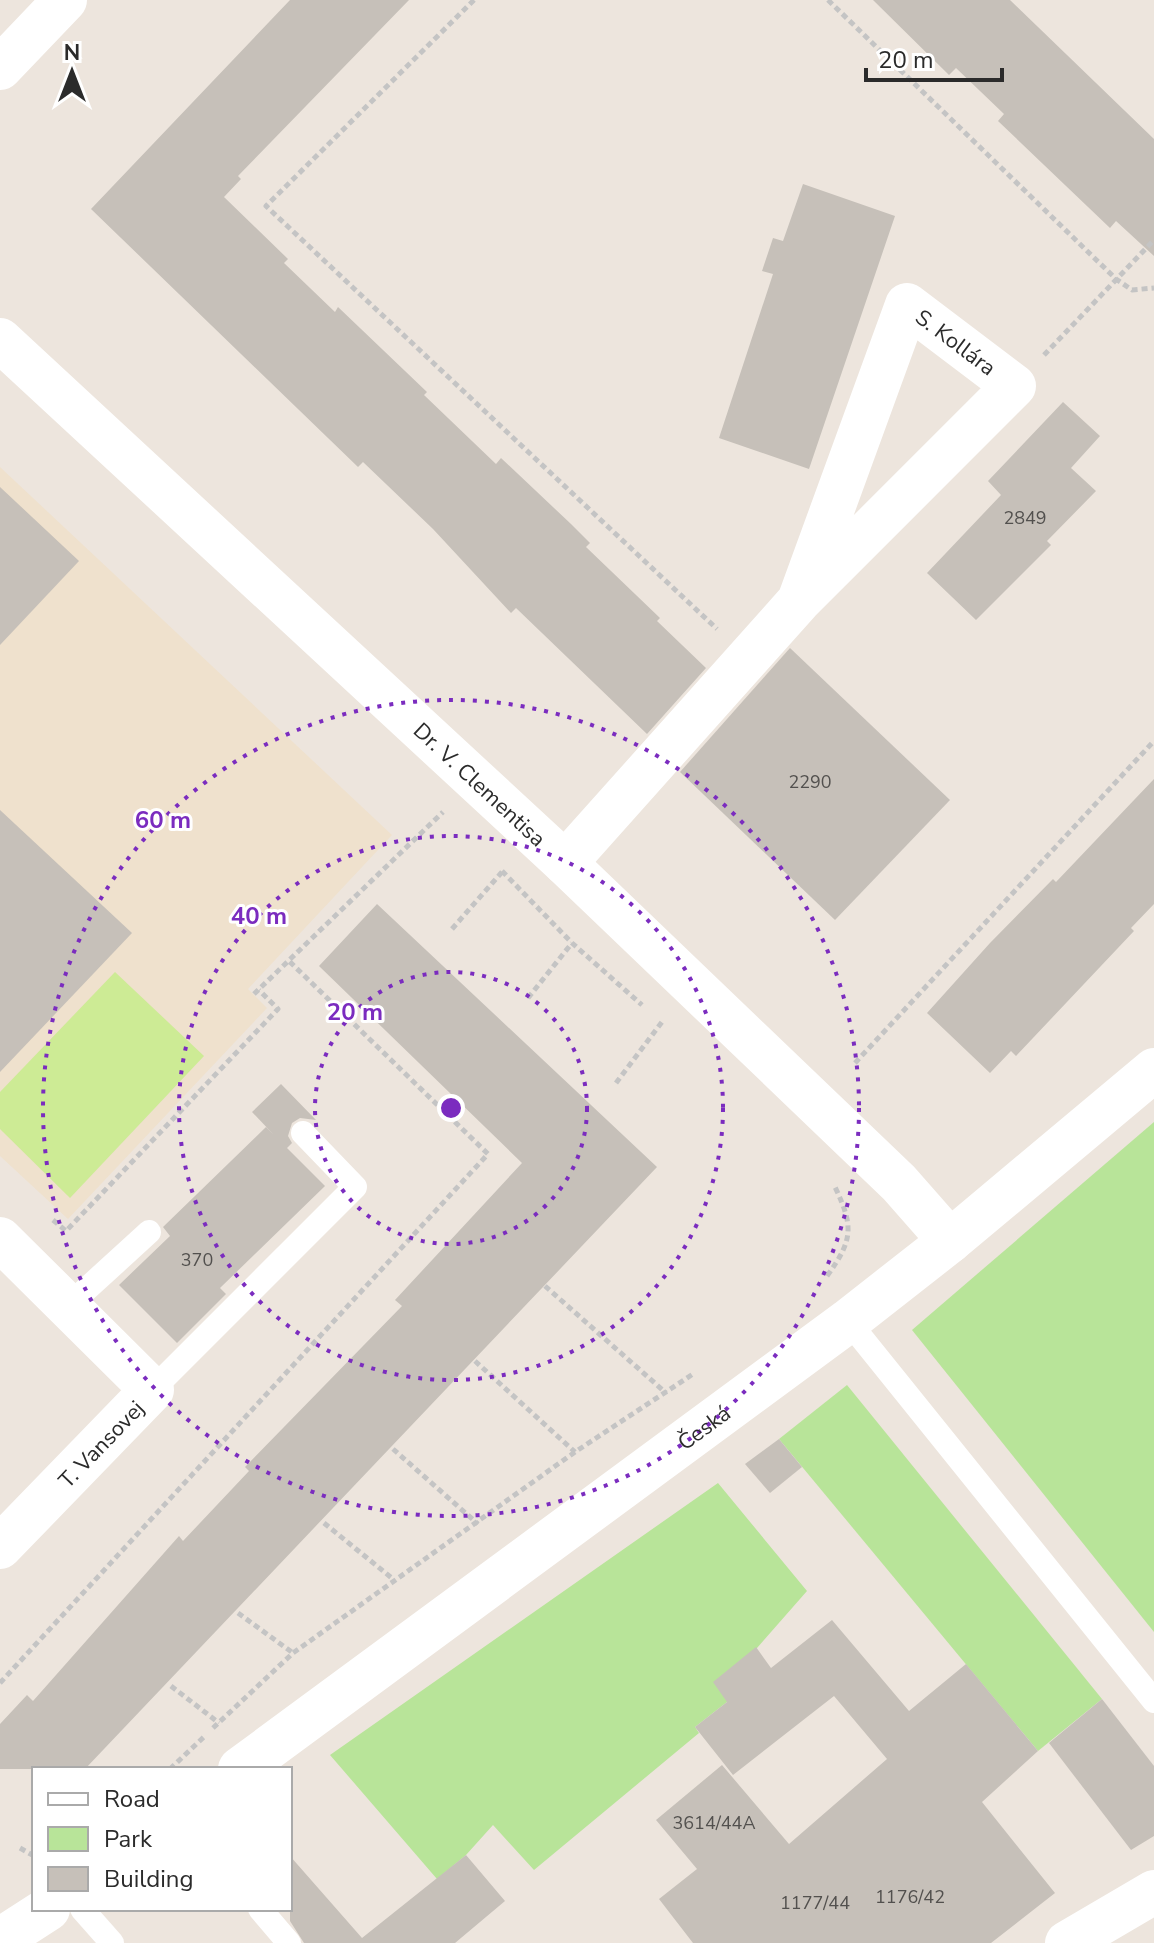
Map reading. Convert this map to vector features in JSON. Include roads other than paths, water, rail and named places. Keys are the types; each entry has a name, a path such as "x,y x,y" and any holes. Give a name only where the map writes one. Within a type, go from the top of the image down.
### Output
{"street":[{"path":"0,68 65,0"},
{"name":"S. Kollára","path":"565,863 799,601 1014,386 907,305 799,601"},
{"name":"Dr. V. Clementisa","path":"0,340 565,863 899,1183 950,1241"},
{"name":"Česká","path":"243,1767 848,1321 950,1241 1154,1070"},
{"name":"T. Vansovej","path":"0,1239 152,1390 0,1547"},
{"path":"1067,1943 1154,1892"},
{"path":"0,1940 45,1911"}],"lane":[{"path":"152,1390 355,1187 303,1133"},
{"path":"68,1306 149,1232"},
{"path":"848,1321 1154,1701"},
{"path":"84,1911 112,1943"},
{"path":"262,1911 289,1943"}]}
